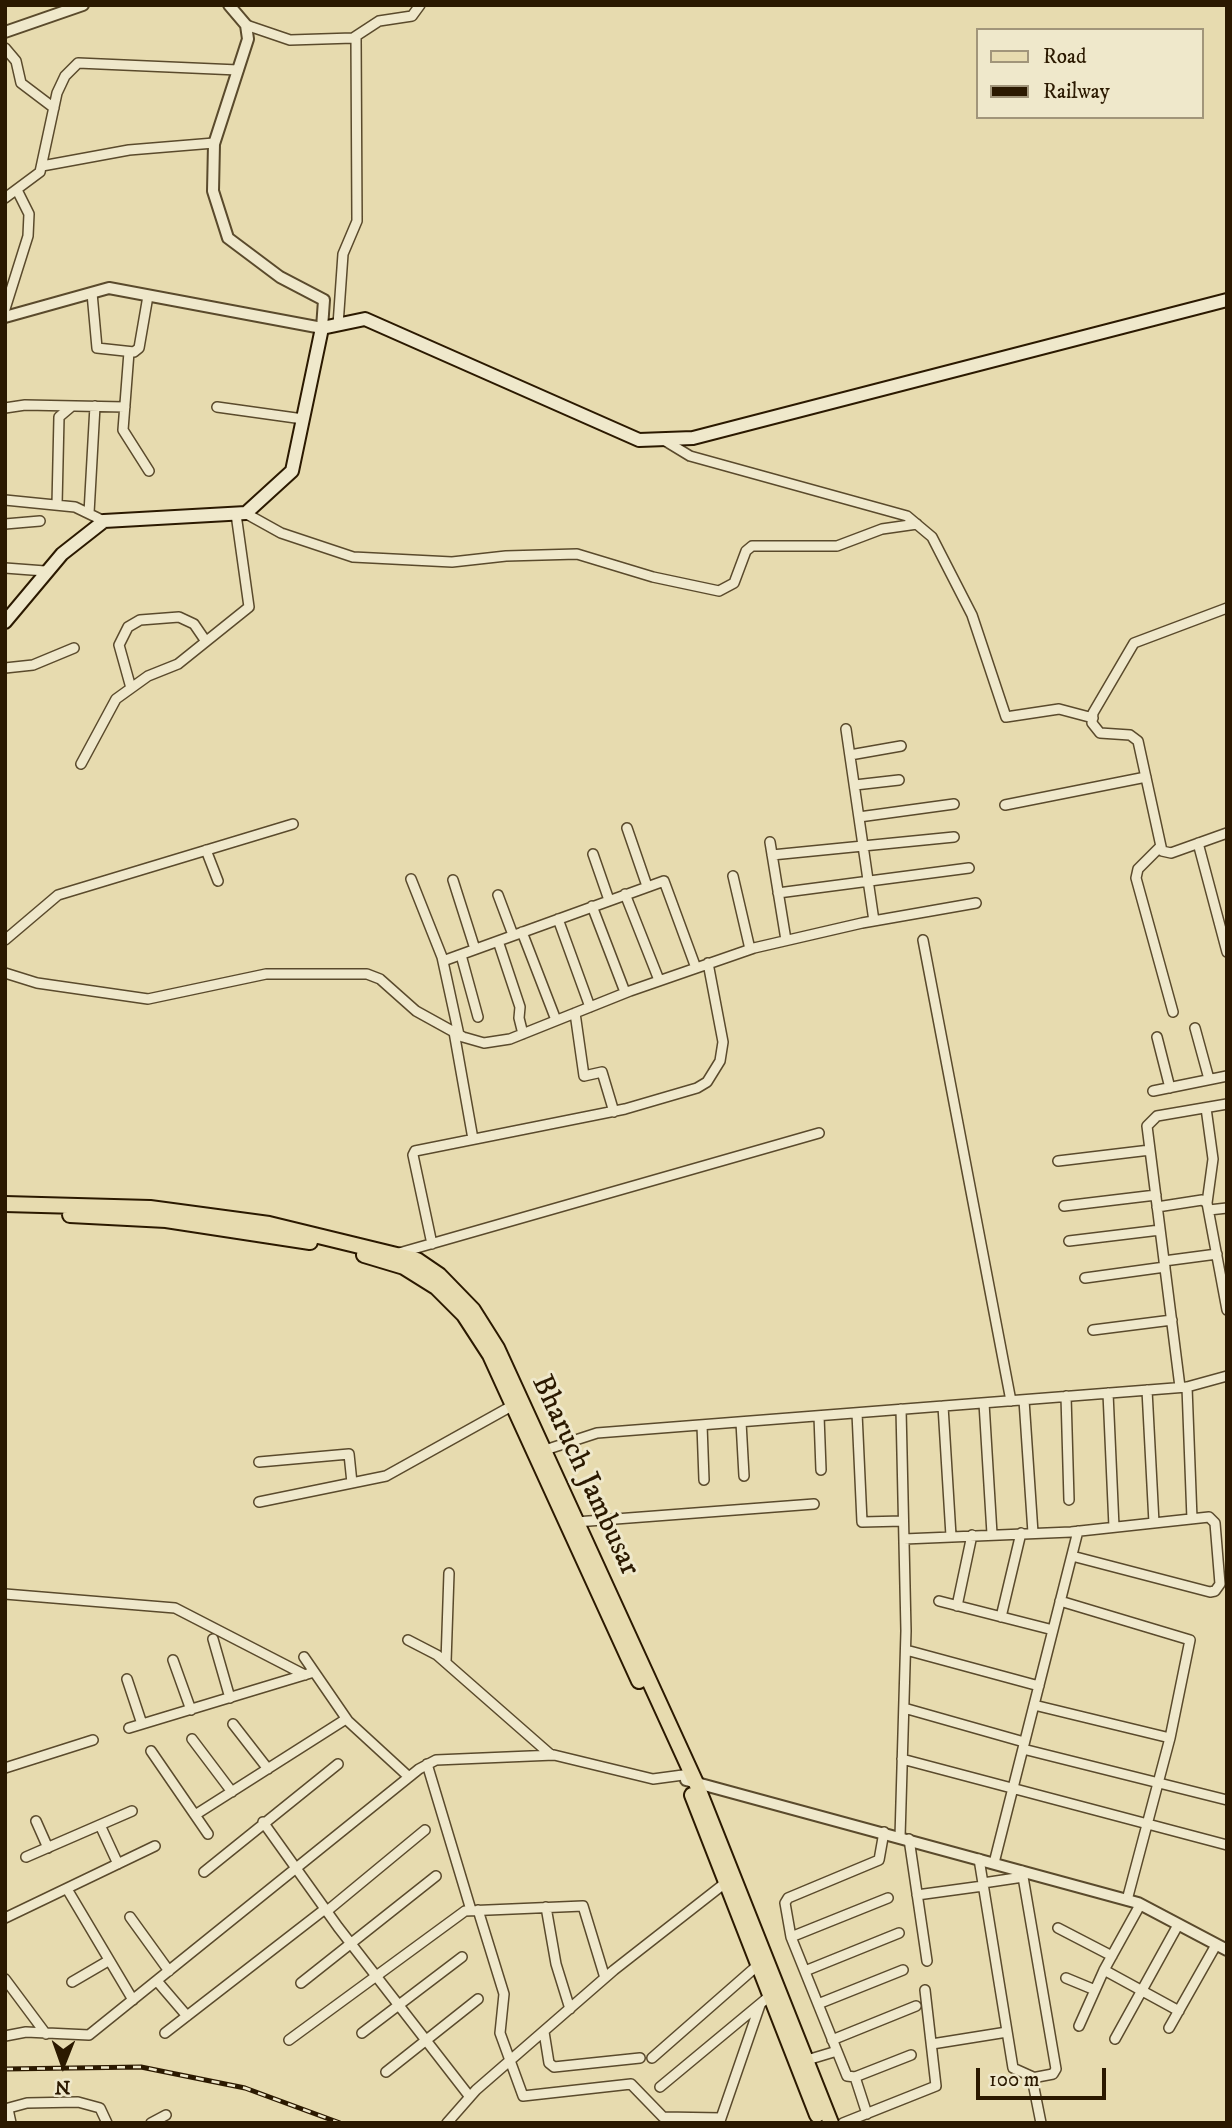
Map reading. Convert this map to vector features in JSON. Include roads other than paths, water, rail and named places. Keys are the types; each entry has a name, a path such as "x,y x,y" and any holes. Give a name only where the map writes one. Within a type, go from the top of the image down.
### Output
{"main road":[{"path":"6,619 45,571 104,521 241,513 292,471 322,328 365,319 639,440 694,438 1227,300"},
{"name":"Bharuch Jambusar","path":"5,1204 143,1208 234,1219 269,1224 397,1254 413,1265 464,1315 517,1403 689,1779 730,1879 770,1996 807,2060 831,2123"},
{"name":"Bharuch Jambusar","path":"5,1213 166,1220 304,1241 413,1265"},
{"name":"Bharuch Jambusar","path":"538,1453 576,1522 628,1646"},
{"name":"Bharuch Jambusar","path":"730,1879 758,1965 821,2123"}],"street":[{"path":"5,32 83,5"},
{"path":"5,317 110,288 322,328 324,300 280,277 228,238 213,191 214,143 248,39 246,26 229,5"},
{"path":"246,26 290,40 356,37 379,21 412,16 420,5"},
{"path":"338,325 343,254 357,221 356,37"},
{"path":"5,48 16,61 21,83 54,108"},
{"path":"5,198 37,176 42,166 54,108 65,76 79,63 238,69"},
{"path":"42,166 125,151 214,143"},
{"path":"5,309 28,236 29,214 17,190"},
{"path":"92,293 95,345 101,351 136,352 148,296"},
{"path":"129,352 124,434 149,471"},
{"path":"57,505 59,417 72,406"},
{"path":"89,513 95,406"},
{"path":"5,408 125,407"},
{"path":"217,407 303,419"},
{"path":"662,439 690,456 903,514 932,537 972,615 1006,717 1059,709 1093,718"},
{"path":"5,500 57,505 89,513 104,521"},
{"path":"241,513 281,533 353,557 452,562 506,556 577,554 653,578 719,591 734,583 746,551 752,546 836,546 882,529 917,524"},
{"path":"80,764 111,705 150,674 178,664 250,607 241,513"},
{"path":"5,524 40,521"},
{"path":"5,568 45,571"},
{"path":"1160,848 1140,746 1135,737 1100,733 1095,730 1093,718 1134,643 1227,608"},
{"path":"131,688 120,645 128,627 140,620 179,617 194,624 205,640"},
{"path":"5,668 33,665 74,648"},
{"path":"846,729 874,921"},
{"path":"850,755 901,746"},
{"path":"1005,804 1146,777"},
{"path":"855,785 899,780"},
{"path":"859,817 954,804"},
{"path":"5,940 58,895 293,824"},
{"path":"627,828 647,886"},
{"path":"1160,848 1171,853 1227,833"},
{"path":"772,855 954,837"},
{"path":"769,842 786,940"},
{"path":"1198,843 1227,952"},
{"path":"1160,848 1138,869 1136,878 1173,1012"},
{"path":"206,850 218,881"},
{"path":"593,854 609,900"},
{"path":"778,894 968,868"},
{"path":"733,876 750,949"},
{"path":"411,879 443,961 473,1139"},
{"path":"453,880 475,949"},
{"path":"443,961 647,886 666,882 696,968"},
{"path":"625,894 659,980"},
{"path":"498,895 556,1020"},
{"path":"5,974 37,984 148,999 266,974 367,974 380,979 413,1009 457,1033 484,1043 523,1034 625,992 750,949 874,921 976,903"},
{"path":"592,906 625,992"},
{"path":"558,919 590,1006"},
{"path":"923,940 1011,1401"},
{"path":"498,941 520,1007 519,1018 523,1034"},
{"path":"461,954 478,1017"},
{"path":"432,1244 414,1153 614,1112 697,1088 714,1074 720,1061 723,1042 708,963"},
{"path":"575,1013 584,1076 602,1072 614,1112"},
{"path":"1195,1028 1209,1079"},
{"path":"1157,1037 1170,1088"},
{"path":"1153,1091 1227,1076"},
{"path":"1192,1519 1184,1387 1172,1320 1147,1126 1153,1119 1227,1104"},
{"path":"1206,1108 1213,1159 1208,1206 1221,1258 1227,1310"},
{"path":"397,1254 819,1133"},
{"path":"1058,1161 1150,1150"},
{"path":"1064,1206 1156,1195"},
{"path":"1157,1207 1202,1200 1208,1206 1227,1208"},
{"path":"1069,1241 1160,1230"},
{"path":"1085,1278 1165,1264 1221,1258"},
{"path":"1093,1330 1172,1320"},
{"path":"538,1453 597,1433 1184,1387 1227,1376"},
{"path":"1147,1390 1154,1523"},
{"path":"1108,1393 1114,1527"},
{"path":"1066,1396 1069,1500"},
{"path":"1024,1400 1034,1533"},
{"path":"259,1502 391,1474 517,1403"},
{"path":"984,1403 992,1534"},
{"path":"943,1406 951,1536"},
{"path":"901,1409 906,1650 902,1759 905,1838 917,1895 926,1961"},
{"path":"857,1413 862,1522 867,1524 903,1521"},
{"path":"818,1416 821,1470"},
{"path":"740,1422 744,1476"},
{"path":"702,1425 705,1480"},
{"path":"259,1462 349,1454 352,1483"},
{"path":"576,1522 814,1504"},
{"path":"904,1539 1078,1531 1209,1517 1214,1520 1220,1584 1216,1591 1072,1556"},
{"path":"994,1863 1078,1531"},
{"path":"1001,1617 1021,1533"},
{"path":"957,1606 972,1535"},
{"path":"446,1662 449,1573"},
{"path":"5,1594 175,1608 310,1674"},
{"path":"939,1601 1053,1630"},
{"path":"1060,1601 1188,1638 1190,1644 1170,1738 1127,1900"},
{"path":"213,1639 230,1698"},
{"path":"408,1640 446,1662 551,1755"},
{"path":"906,1650 1039,1686"},
{"path":"304,1657 310,1674 346,1719 410,1777"},
{"path":"173,1660 191,1710"},
{"path":"129,1728 310,1674"},
{"path":"127,1679 142,1724"},
{"path":"1034,1705 1170,1738"},
{"path":"904,1708 1023,1746 1158,1784 1227,1800"},
{"path":"195,1815 346,1719"},
{"path":"233,1724 268,1769"},
{"path":"192,1739 232,1792"},
{"path":"5,1768 93,1740"},
{"path":"151,1751 208,1834"},
{"path":"5,2036 26,2032 89,2035 427,1764 446,1758 551,1755 653,1779 689,1779 1140,1905 1222,1948 1169,2028"},
{"path":"902,1759 1227,1845"},
{"path":"427,1764 503,1994 500,2033 524,2097 631,2084 663,2117 720,2120 770,1996"},
{"path":"204,1872 263,1822 338,1765"},
{"path":"26,1857 131,1811"},
{"path":"36,1822 48,1848"},
{"path":"263,1822 326,1910 470,2097"},
{"path":"100,1825 118,1864"},
{"path":"165,2033 326,1910 425,1830"},
{"path":"884,1832 879,1860 786,1899 791,1937 847,2076 855,2077 911,2055"},
{"path":"5,1918 155,1846"},
{"path":"979,1859 1014,2070 1033,2077 1053,2074 1056,2070 1022,1874"},
{"path":"917,1895 983,1885 1022,1874"},
{"path":"301,1983 436,1876"},
{"path":"449,2120 470,2097 605,1978 730,1879"},
{"path":"67,1889 133,2000"},
{"path":"791,1937 888,1898"},
{"path":"1079,2026 1104,1970 1140,1905"},
{"path":"546,1906 556,1964 570,2009"},
{"path":"289,2040 459,1914 474,1910 583,1906 605,1978"},
{"path":"130,1917 169,1972"},
{"path":"1115,2039 1178,1925"},
{"path":"1058,1928 1112,1956"},
{"path":"805,1971 899,1933"},
{"path":"362,2033 463,1957"},
{"path":"72,1982 108,1961"},
{"path":"652,2059 758,1965"},
{"path":"818,2004 903,1970"},
{"path":"1104,1970 1179,2011"},
{"path":"1066,1978 1095,1990"},
{"path":"5,1979 9,1989 46,2034"},
{"path":"157,1981 187,2016"},
{"path":"843,2123 935,2089 937,2083 925,1990"},
{"path":"660,2087 770,1996"},
{"path":"386,2073 478,1999"},
{"path":"832,2040 916,2007"},
{"path":"544,2032 552,2066 640,2058"},
{"path":"932,2044 1007,2032"},
{"path":"807,2060 837,2050"},
{"path":"855,2077 867,2114"},
{"path":"1033,2077 1041,2123"},
{"path":"11,2123 6,2109 27,2103 78,2102 100,2108 107,2123"},
{"path":"151,2123 166,2115"},
{"path":"449,2120 463,2123"}],"railway":[{"path":"5,2069 141,2067 245,2088 340,2123"}]}
